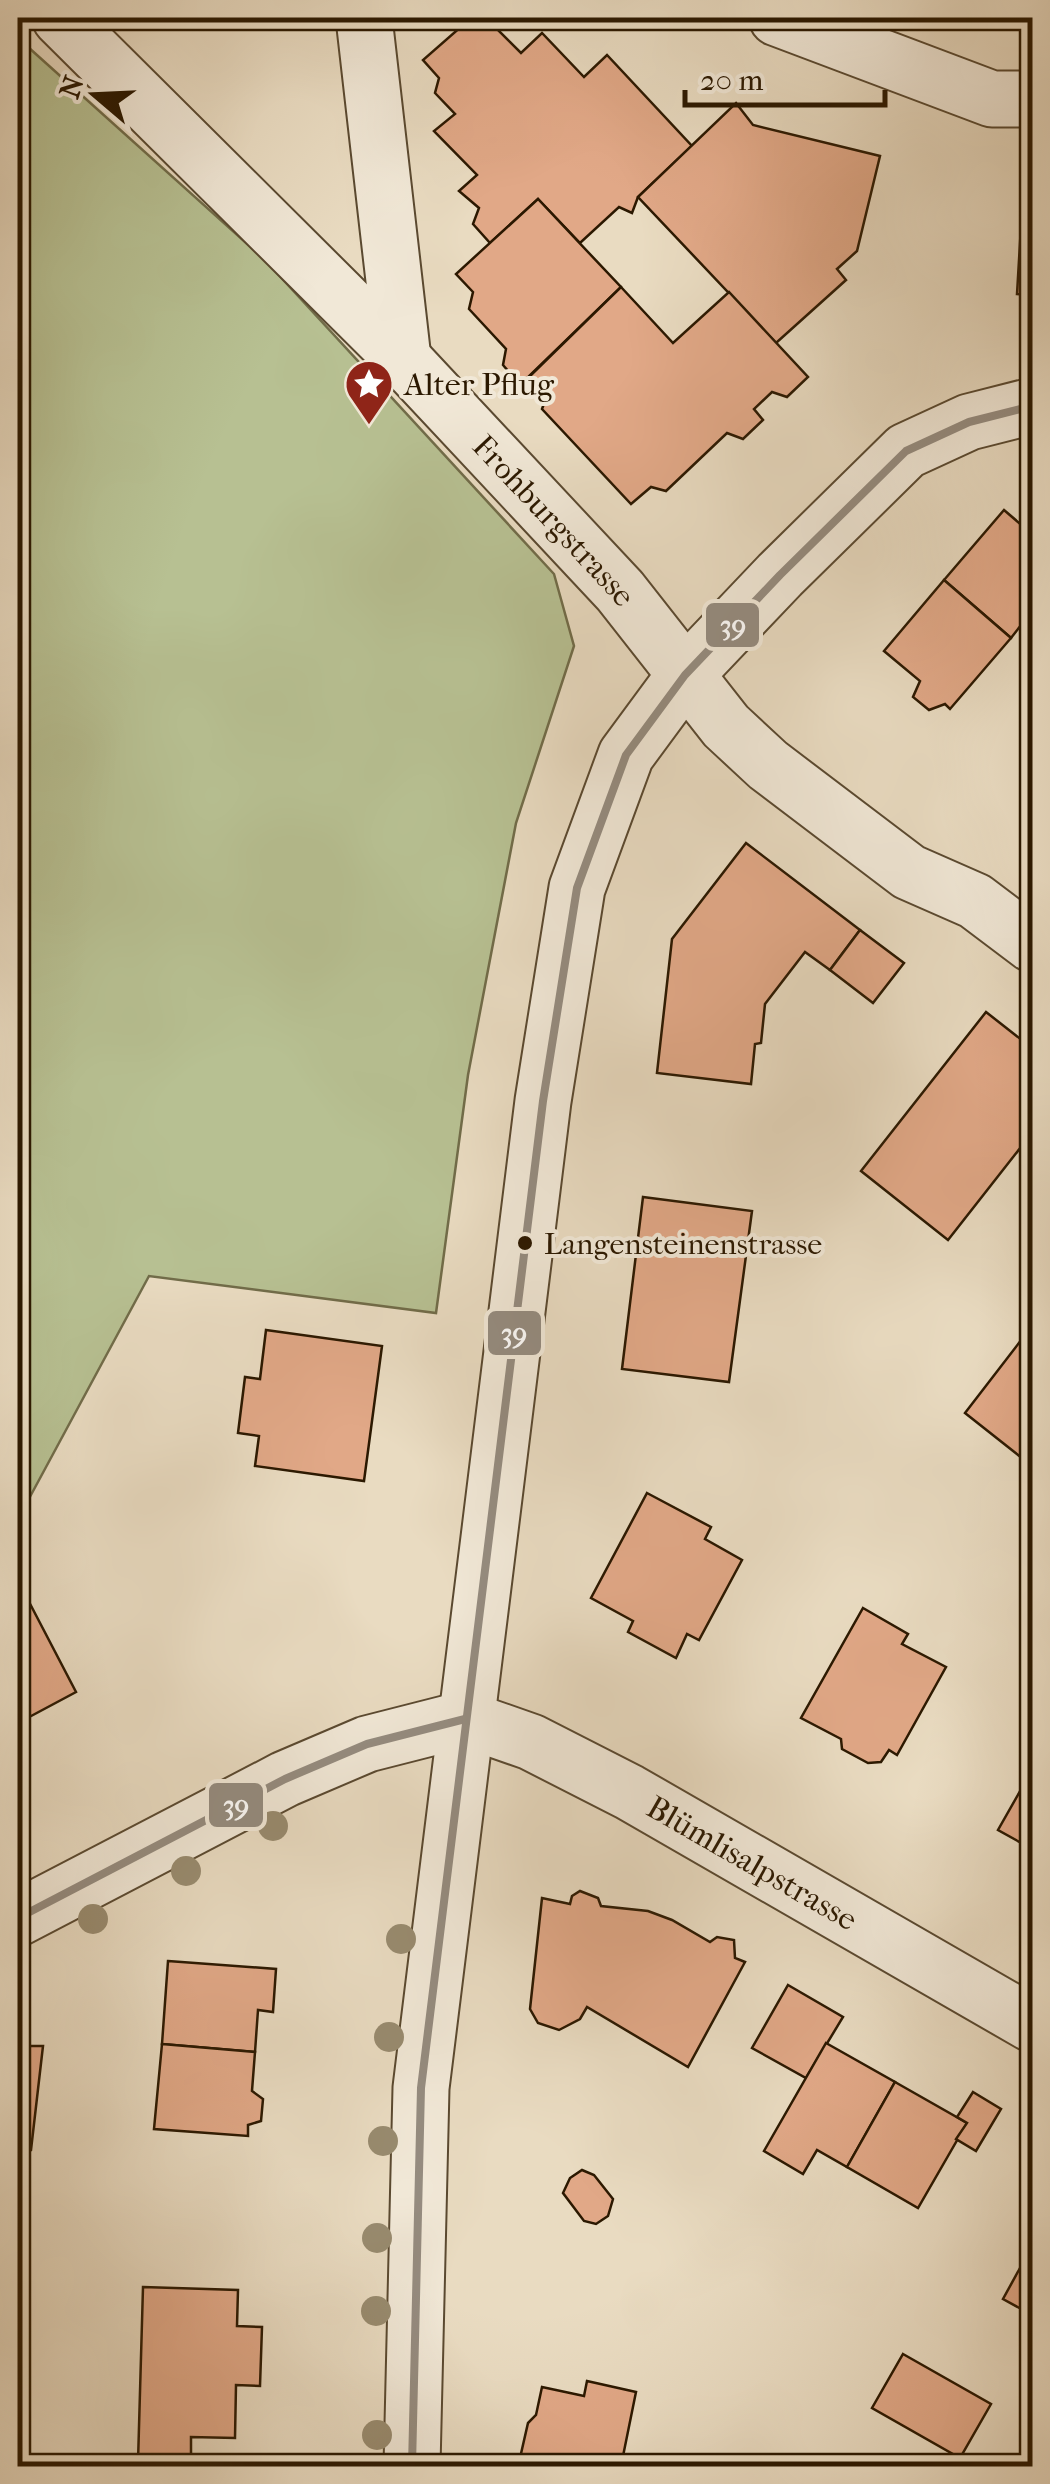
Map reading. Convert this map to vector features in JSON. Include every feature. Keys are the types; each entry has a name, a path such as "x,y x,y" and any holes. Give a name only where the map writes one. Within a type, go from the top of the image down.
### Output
{"street":[{"name":"Frohburgstrasse","path":"60,18 402,359 620,591 726,726 768,765 910,872 975,901 1032,944"},
{"path":"364,18 402,359"},
{"path":"777,18 992,99 1032,99"},
{"path":"412,2459 421,2088 543,1101 578,888 626,755 685,675 906,451 969,422 1032,406"},
{"path":"18,1918 285,1779 367,1744 465,1719"},
{"name":"Blümlisalpstrasse","path":"465,1719 531,1742 629,1792 1032,2024"}],"green space":[{"path":"18,38 264,259 554,574 574,646 516,823 468,1075 436,1313 149,1276 18,1519"}],"building":[{"path":"471,18 486,18 521,53 542,33 584,77 607,55 692,146 638,197 632,213 619,207 580,243 538,199 490,243 473,224 479,208 459,191 477,175 434,131 455,114 435,93 439,78 423,60"},
{"path":"736,103 753,125 880,156 857,251 837,269 846,280 776,343 638,197"},
{"path":"1025,158 1032,158 1032,295 1017,294"},
{"path":"538,199 621,287 520,385 503,365 506,349 469,309 473,292 456,274"},
{"path":"621,287 673,343 729,292 808,377 787,397 772,392 754,409 763,420 743,439 727,433 666,491 651,487 631,504 542,409 548,393 530,376"},
{"path":"1004,510 1032,534 1032,611 1011,638 944,580"},
{"path":"944,580 1011,638 950,709 945,704 929,710 913,697 920,681 884,651"},
{"path":"746,843 860,930 830,970 805,952 765,1004 751,1084 657,1073 672,939"},
{"path":"860,930 904,963 873,1003 830,970"},
{"path":"986,1012 1032,1048 1032,1133 948,1240 861,1171"},
{"path":"643,1197 752,1211 729,1382 622,1369"},
{"path":"1032,1326 1032,1466 965,1413"},
{"path":"266,1330 382,1346 364,1481 255,1466 259,1436 238,1433 245,1377 260,1379"},
{"path":"647,1493 711,1527 705,1539 742,1560 699,1640 687,1634 676,1658 628,1632 633,1621 591,1598"},
{"path":"27,1598 76,1692 18,1723 18,1603"},
{"path":"863,1608 908,1634 902,1644 946,1667 897,1755 889,1750 881,1762 868,1763 842,1749 841,1739 801,1718"},
{"path":"1032,1770 1032,1849 998,1830"},
{"path":"580,1891 598,1898 601,1906 648,1911 672,1920 710,1942 717,1937 734,1940 735,1958 745,1962 688,2067 587,2007 580,2019 559,2030 538,2023 530,2009 542,1898 570,1904 572,1896"},
{"path":"168,1961 276,1969 273,2012 258,2010 255,2052 162,2044"},
{"path":"788,1985 843,2017 806,2078 752,2048"},
{"path":"826,2043 895,2082 847,2167 817,2150 803,2174 764,2151"},
{"path":"162,2044 255,2052 252,2091 263,2099 261,2121 248,2125 248,2136 154,2129"},
{"path":"18,2046 43,2046 31,2150 18,2150"},
{"path":"895,2082 967,2123 918,2208 847,2167"},
{"path":"973,2092 1001,2109 976,2151 956,2139 967,2123 957,2117"},
{"path":"582,2170 594,2175 613,2199 608,2216 596,2224 584,2221 563,2193 570,2178"},
{"path":"1032,2246 1032,2315 1003,2299"},
{"path":"143,2287 238,2290 237,2326 262,2327 260,2386 236,2385 235,2438 191,2437 191,2463 138,2462"},
{"path":"903,2354 991,2404 960,2458 872,2408"},
{"path":"587,2381 636,2392 621,2466 525,2466 520,2458 542,2387 584,2396"}],"transit line":[{"name":"39","path":"412,2466 421,2088 543,1101 577,888 626,755 685,675 906,451 969,422 1032,406"},
{"name":"39","path":"18,1918 285,1779 367,1744 465,1719"}],"place":[{"name":"Alter Pflug","path":"369,426"},
{"name":"Langensteinenstrasse","path":"525,1243"}]}
